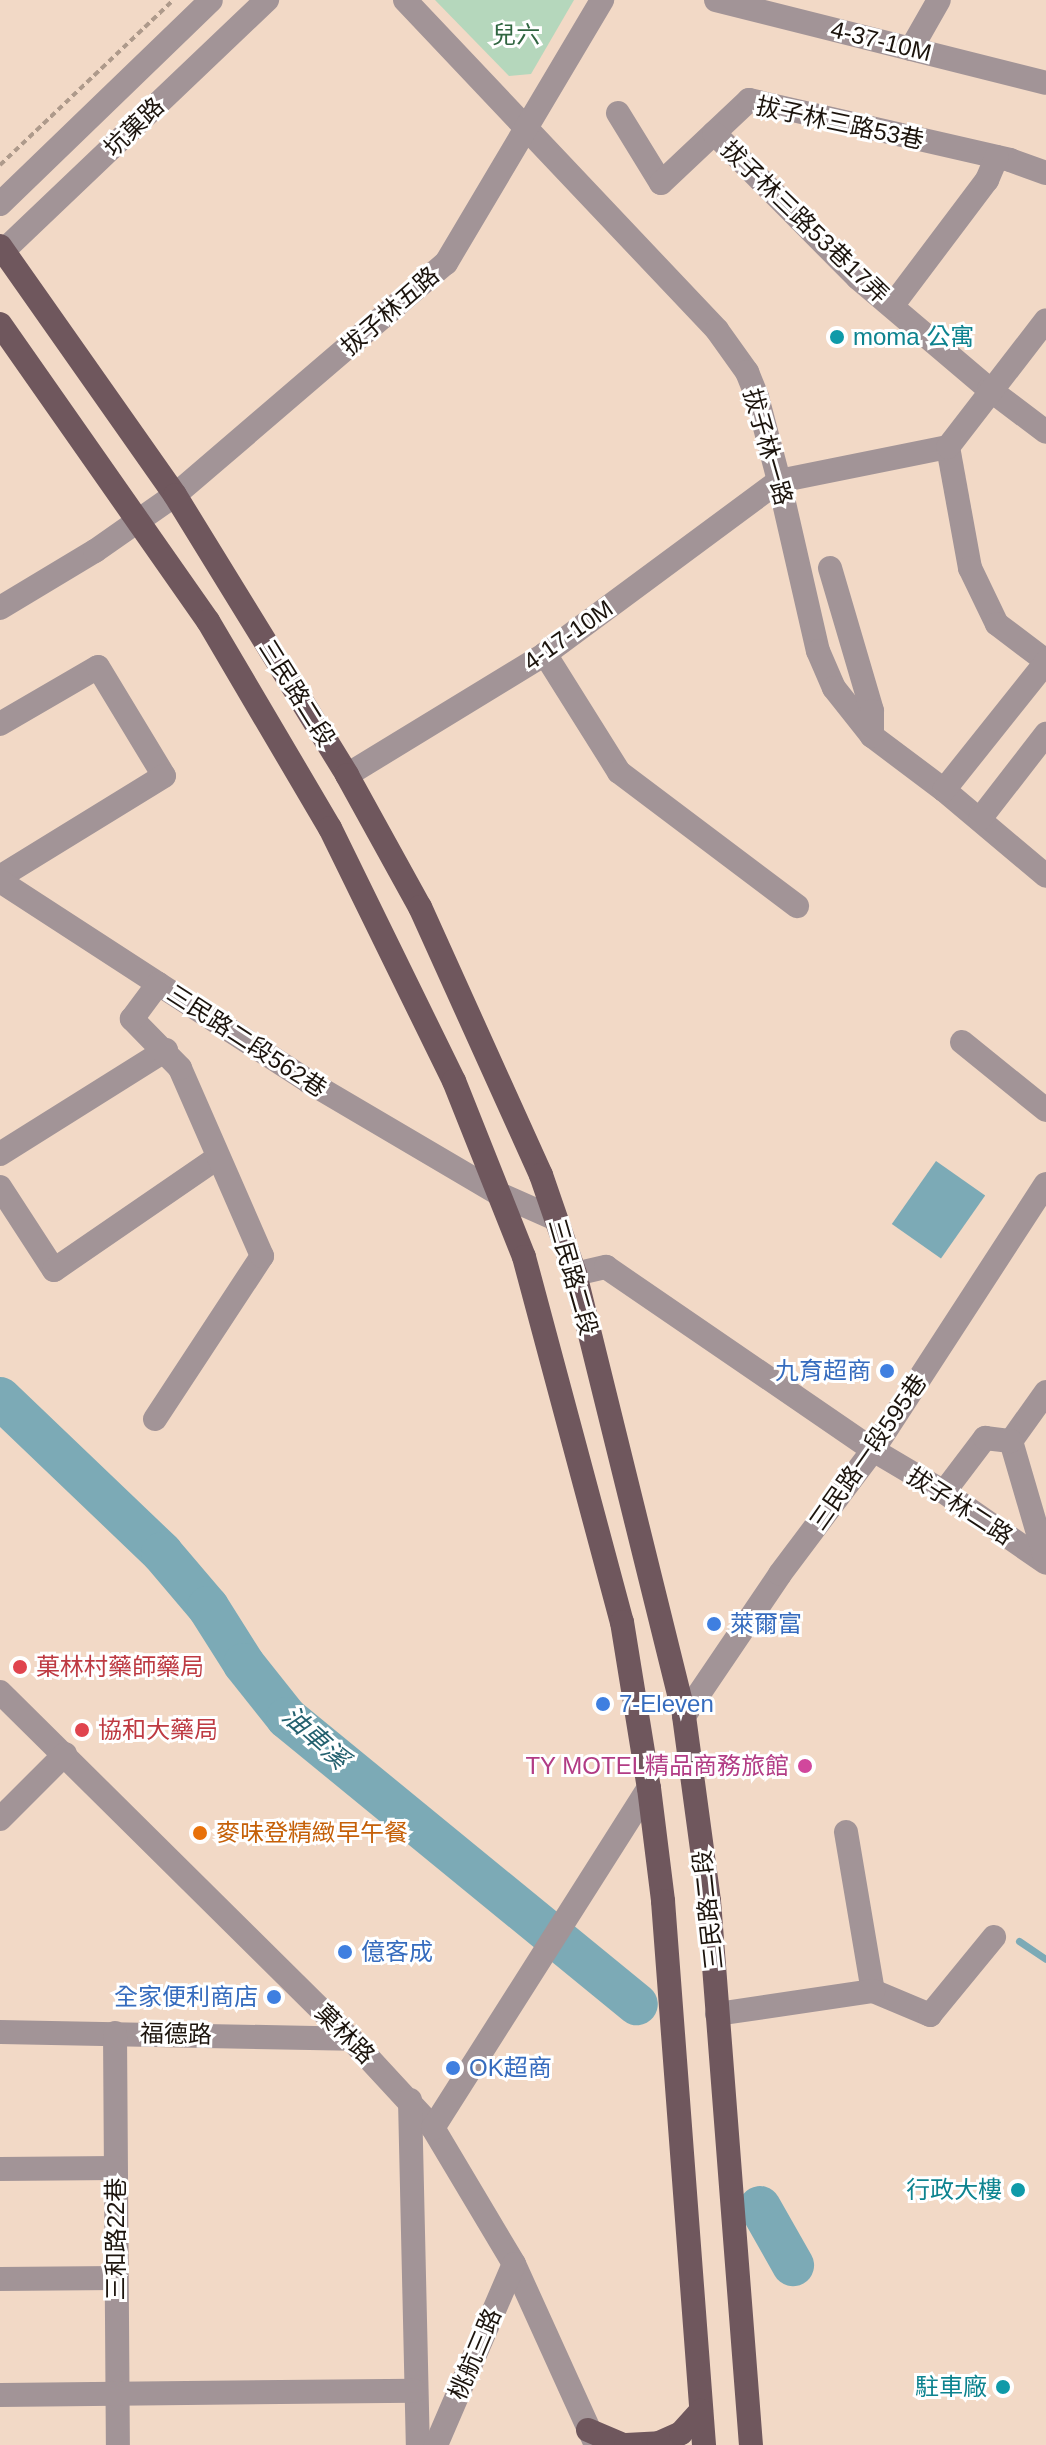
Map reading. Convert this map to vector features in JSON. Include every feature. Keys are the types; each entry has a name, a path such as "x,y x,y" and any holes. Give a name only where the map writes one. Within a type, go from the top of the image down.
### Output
{"main road":[{"name":"三民路二段","path":"1,250 175,495 347,775 420,907 541,1175 575,1274 684,1716 709,1901 751,2445"},
{"name":"三民路二段","path":"0,324 208,621 330,828 447,1066 524,1257 622,1622 649,1788 663,1901 704,2445"},
{"path":"592,2437 625,2445 659,2443 681,2433 701,2411"}],"street":[{"name":"坑菓路","path":"0,204 211,0"},
{"name":"坑菓路","path":"1,250 267,0"},
{"name":"拔子林一路","path":"405,0 724,341 747,372 757,397 779,481 818,651 834,688 872,736 944,790 1046,876"},
{"name":"拔子林五路","path":"0,608 140,521 175,495 446,263 602,0"},
{"name":"4-37-10M","path":"716,0 1046,83"},
{"path":"911,49 939,0"},
{"name":"拔子林三路53巷","path":"618,113 661,183 749,100 997,157 1046,173"},
{"name":"拔子林三路53巷17弄","path":"714,133 858,278 989,389 1046,432"},
{"path":"892,306 987,180 997,157"},
{"path":"779,481 948,447 989,389 1046,320"},
{"path":"944,790 1046,662 997,624 970,568 948,447"},
{"name":"4-17-10M","path":"347,775 545,654 779,481"},
{"path":"830,568 872,711 872,736"},
{"path":"545,654 619,772 797,906"},
{"path":"0,724 98,667 164,776 0,879"},
{"path":"980,819 1046,734"},
{"name":"三民路二段562巷","path":"0,879 309,1082 499,1194 556,1219"},
{"path":"155,1419 262,1256 180,1068 166,1050 132,1019 158,984"},
{"path":"962,1042 1046,1110"},
{"path":"0,1154 166,1050"},
{"path":"0,1187 54,1270 217,1158"},
{"name":"三民路一段595巷","path":"684,1716 780,1574 873,1450 1046,1184"},
{"name":"拔子林二路","path":"575,1274 606,1267 873,1450 944,1492 1046,1562"},
{"path":"1011,1441 1046,1392"},
{"path":"944,1492 985,1438 1011,1441"},
{"path":"1011,1441 1046,1562"},
{"name":"菓林路","path":"0,1692 410,2099 433,2128 514,2264 592,2437"},
{"path":"0,1819 65,1754"},
{"path":"433,2128 649,1788"},
{"path":"846,1832 873,1991"},
{"path":"717,2014 873,1991 930,2015 994,1937"},
{"name":"福德路","path":"0,2032 351,2039"},
{"name":"三和路22巷","path":"115,2033 118,2445"},
{"path":"410,2099 413,2120 414,2391 418,2445"},
{"path":"0,2169 115,2168"},
{"name":"桃航三路","path":"436,2445 514,2264"},
{"path":"0,2279 116,2278"},
{"path":"0,2395 414,2391"}],"path":[{"path":"0,165 173,0"}],"green space":[{"name":"兒六","path":"435,0 574,0 531,74 509,76"}],"water":[{"path":"936,1161 985,1195 941,1258 892,1224"}],"waterway":[{"name":"油車溪","path":"0,1398 162,1553 208,1607 244,1664 287,1718 637,2004"},
{"path":"1019,1941 1046,1959"},
{"path":"760,2207 793,2265"}],"place":[{"name":"moma 公寓","path":"837,337"},
{"name":"九育超商","path":"887,1371"},
{"name":"萊爾富","path":"714,1624"},
{"name":"菓林村藥師藥局","path":"20,1667"},
{"name":"7-Eleven","path":"603,1704"},
{"name":"協和大藥局","path":"82,1730"},
{"name":"TY MOTEL精品商務旅館","path":"805,1766"},
{"name":"麥味登精緻早午餐","path":"200,1833"},
{"name":"億客成","path":"345,1952"},
{"name":"全家便利商店","path":"274,1997"},
{"name":"OK超商","path":"453,2068"},
{"name":"行政大樓","path":"1018,2190"},
{"name":"駐車廠","path":"1003,2387"}]}
